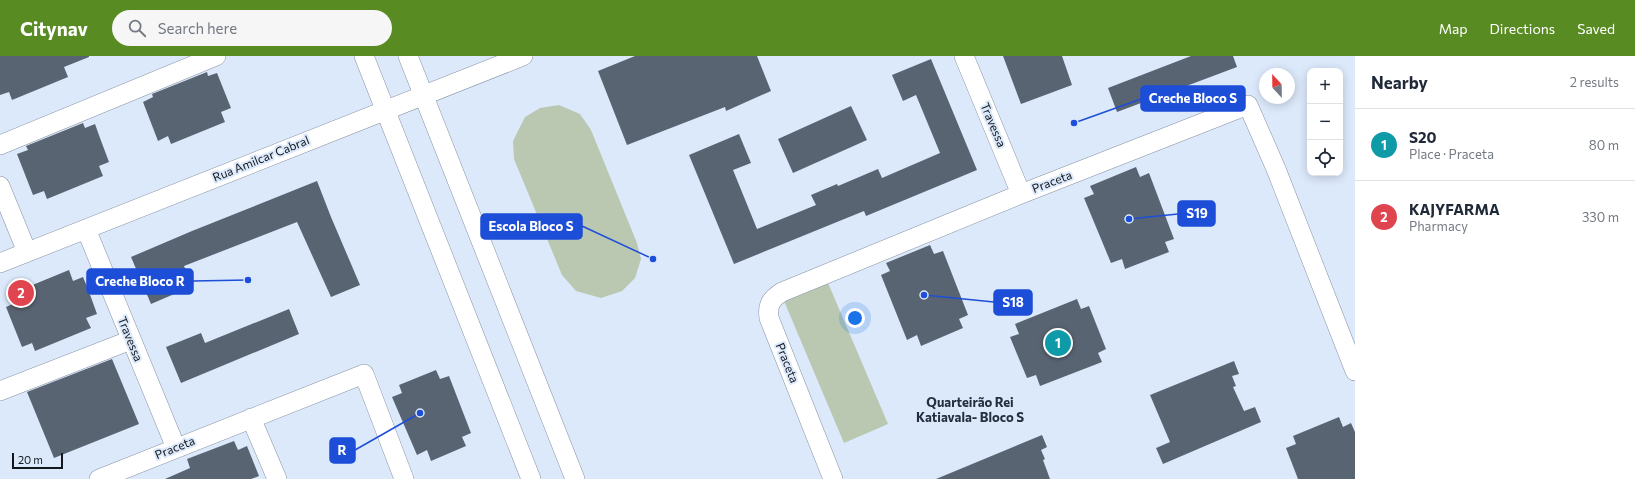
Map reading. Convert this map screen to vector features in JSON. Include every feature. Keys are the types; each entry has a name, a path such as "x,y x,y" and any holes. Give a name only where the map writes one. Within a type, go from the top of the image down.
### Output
{"street":[{"path":"0,145 216,56"},
{"path":"364,56 531,479"},
{"path":"408,56 576,479"},
{"name":"Rua Amilcar Cabral","path":"0,263 523,56"},
{"name":"Travessa","path":"964,56 1021,194"},
{"name":"Praceta","path":"833,479 769,318 768,310 770,303 775,297 782,292 1021,194 1248,105 1276,169 1355,371"},
{"path":"0,186 27,252"},
{"name":"Travessa","path":"86,229 176,448"},
{"path":"0,391 131,340"},
{"name":"Praceta","path":"99,479 364,374 404,479"},
{"path":"251,418 277,479"}],"green space":[{"path":"559,105 580,114 591,130 637,243 641,259 635,278 622,291 601,298 576,291 562,275 514,159 513,141 525,117 540,108"},
{"path":"828,283 888,424 844,443 784,301"}],"building":[{"path":"0,56 89,57 64,67 68,77 12,100 9,92 0,95"},
{"path":"635,56 757,56 771,91 726,111 725,107 627,145 598,71"},
{"path":"1003,56 1062,56 1072,85 1021,104"},
{"path":"1191,56 1233,56 1237,67 1117,112 1108,88"},
{"path":"931,59 977,170 866,216 864,211 734,264 689,155 739,134 751,163 733,170 757,229 816,205 811,195 837,184 838,186 878,169 882,178 940,153 916,95 903,101 892,75"},
{"path":"207,72 208,76 217,73 231,108 221,112 225,122 171,144 168,136 158,141 143,102 153,97 152,94"},
{"path":"851,106 867,140 793,173 778,139"},
{"path":"83,123 85,128 95,124 109,162 99,166 103,176 47,199 44,191 33,195 17,154 28,150 26,146"},
{"path":"1136,167 1140,177 1149,173 1174,239 1165,242 1169,252 1125,269 1122,259 1111,263 1084,198 1094,194 1090,186"},
{"path":"317,181 360,285 331,297 297,222 184,266 193,286 151,304 131,257"},
{"path":"930,245 934,254 943,251 968,315 959,319 963,328 921,346 917,335 907,340 881,275 890,271 886,263"},
{"path":"69,270 73,281 83,277 88,289 97,314 86,318 91,328 35,351 32,343 22,347 6,307 17,302 13,293"},
{"path":"1077,299 1081,309 1089,306 1106,349 1098,353 1102,362 1040,386 1036,375 1027,378 1010,337 1019,334 1015,324"},
{"path":"289,309 299,334 181,383 166,347 201,333 205,343"},
{"path":"112,359 139,424 54,458 27,392"},
{"path":"1234,361 1239,374 1232,376 1236,386 1233,387 1244,411 1255,407 1261,422 1163,464 1156,448 1170,442 1150,395"},
{"path":"436,370 440,379 449,376 471,433 462,437 466,446 431,461 427,450 417,455 392,397 402,393 399,385"},
{"path":"1339,417 1343,427 1351,423 1355,432 1355,479 1298,479 1286,448 1296,444 1293,436"},
{"path":"1042,435 1047,447 1041,450 1050,479 936,479"},
{"path":"234,441 238,450 247,446 259,476 251,479 165,479 190,468 187,459"}],"place":[{"name":"Creche Bloco S","path":"1074,123"},
{"name":"S19","path":"1129,219"},
{"name":"Escola Bloco S","path":"653,259"},
{"name":"Creche Bloco R","path":"248,280"},
{"name":"KAJYFARMA","path":"21,293"},
{"name":"S18","path":"924,295"},
{"name":"S20","path":"1058,343"},
{"name":"R","path":"420,413"}],"district":[{"name":"Quarteirão Rei Katiavala- Bloco S","path":"970,410"}]}
